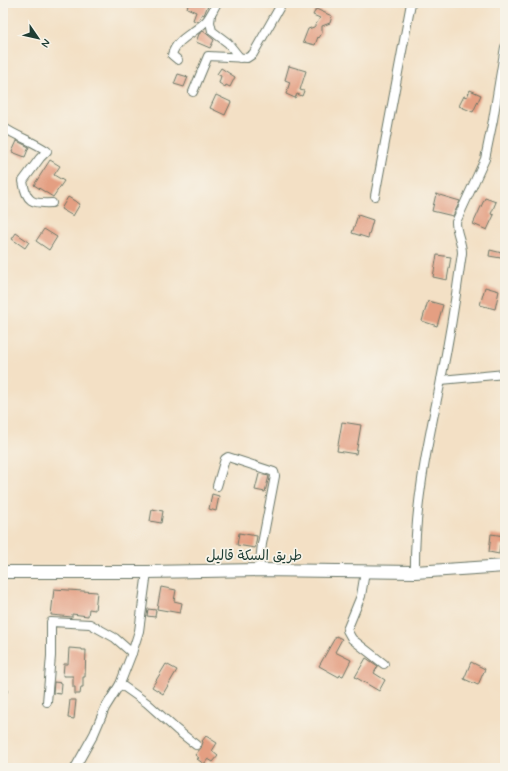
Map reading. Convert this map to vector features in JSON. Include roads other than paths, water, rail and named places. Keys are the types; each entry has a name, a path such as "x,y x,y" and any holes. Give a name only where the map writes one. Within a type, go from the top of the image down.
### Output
{"main road":[{"name":"طريق السكة قاليل","path":"3,572 259,570 415,572 505,566"}],"street":[{"path":"178,60 172,55 173,51 181,41 208,19 217,3"},
{"path":"193,92 208,56 248,58 253,54 282,3"},
{"path":"375,196 411,3"},
{"path":"212,12 210,22 212,31 228,43 240,58"},
{"path":"415,572 415,545 420,497 432,421 451,330 462,253 462,246 457,233 456,222 485,159 505,47"},
{"path":"3,127 35,143 47,151 23,181 25,192 30,200 39,203 52,203"},
{"path":"441,380 505,374"},
{"path":"218,486 225,458 228,457 274,472 275,476 262,544 259,570"},
{"path":"75,768 94,734 105,708 120,684 132,653 139,631 147,572"},
{"path":"365,572 361,596 347,630 352,639 384,664"},
{"path":"48,702 51,656 50,622 90,624 115,638 132,653"},
{"path":"3,670 3,690"},
{"path":"120,684 147,703 196,745"}]}
